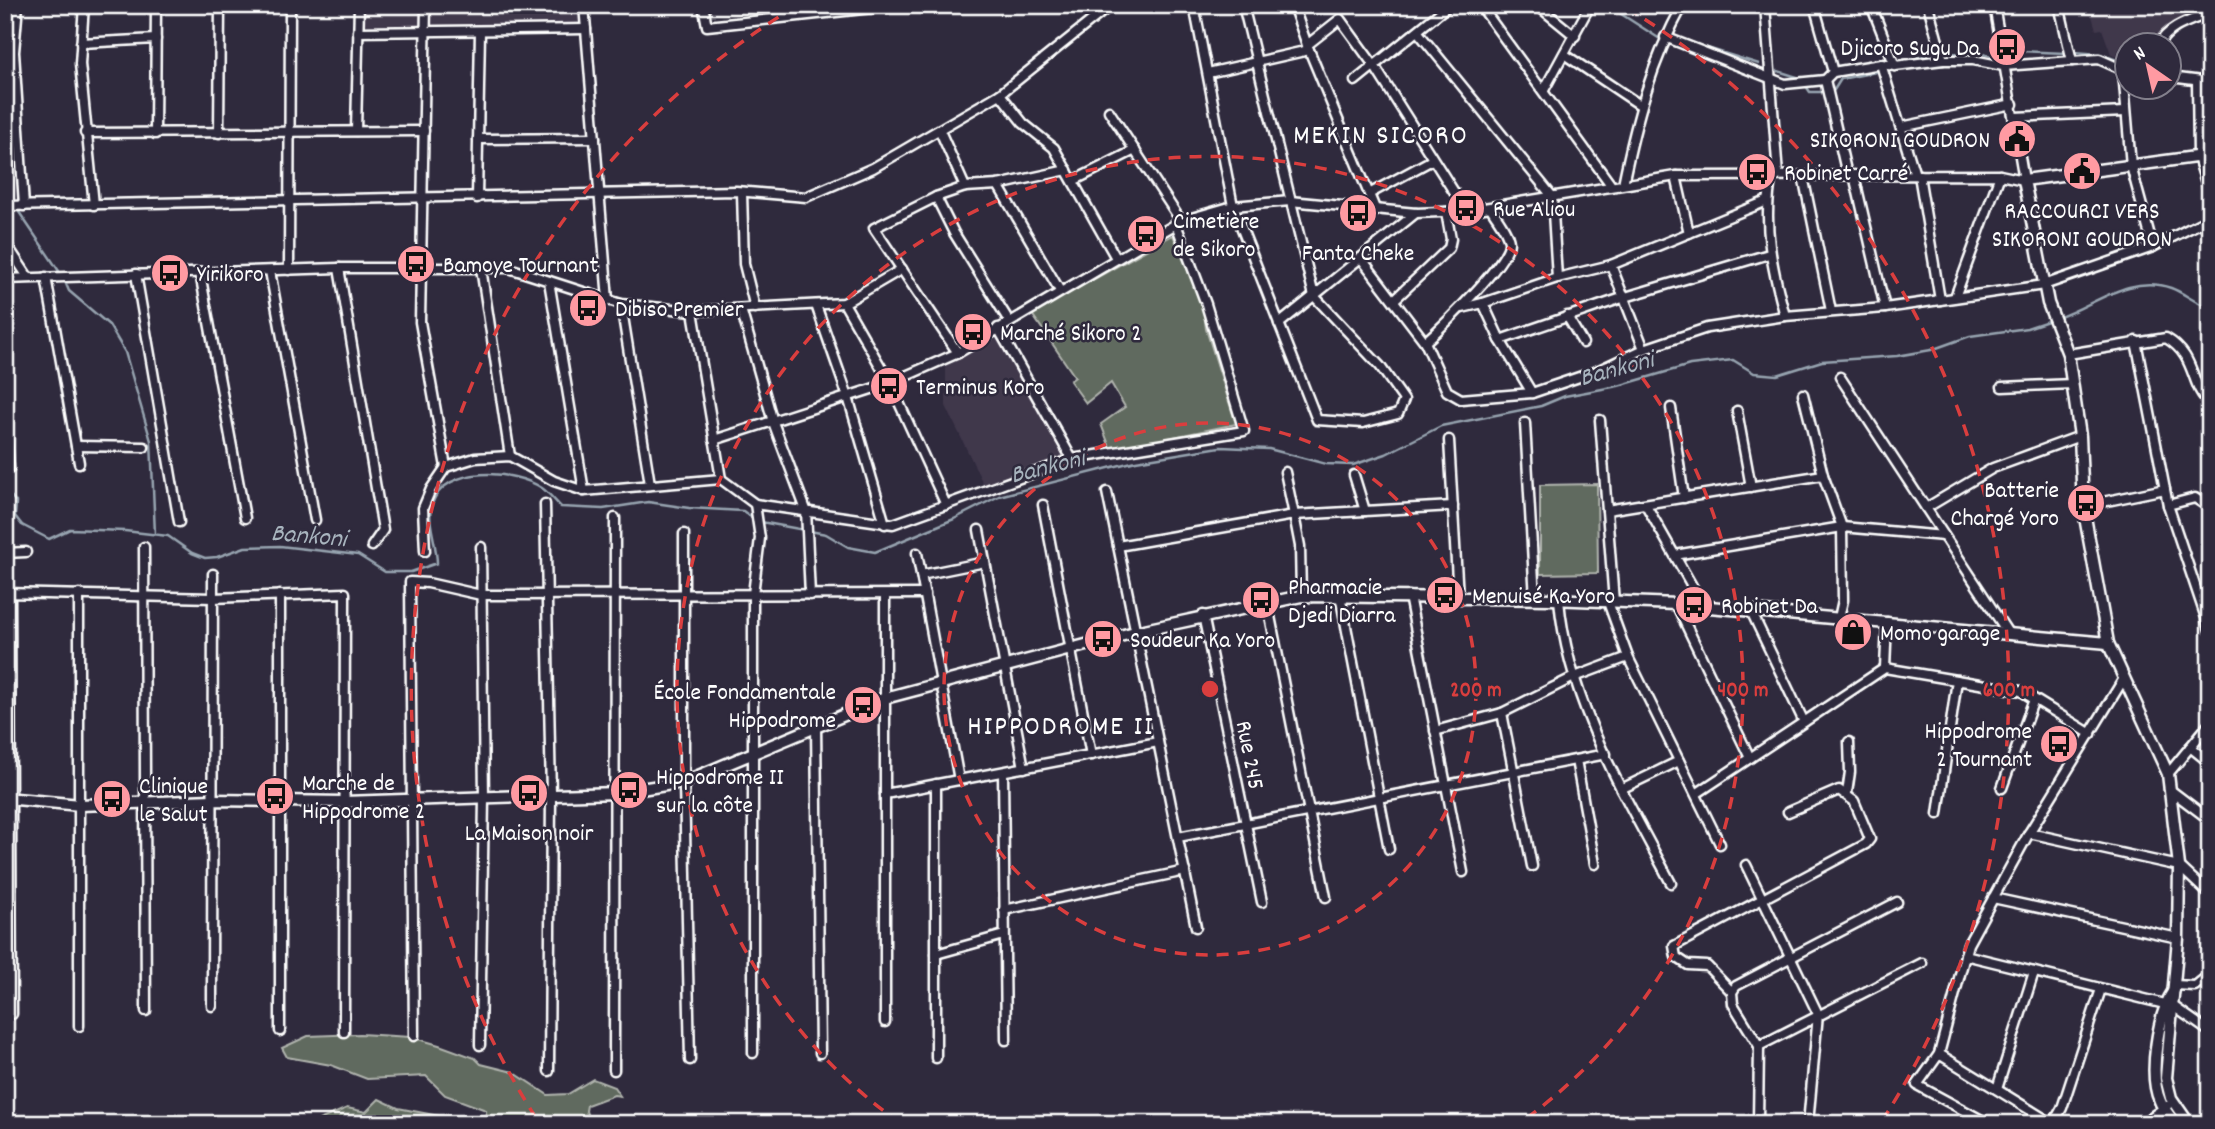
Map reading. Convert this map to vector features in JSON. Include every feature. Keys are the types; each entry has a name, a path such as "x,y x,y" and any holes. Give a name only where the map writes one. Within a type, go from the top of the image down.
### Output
{"street":[{"path":"18,5 14,52 24,206"},
{"path":"84,5 81,43 85,133 94,205"},
{"path":"155,134 156,5"},
{"path":"219,133 220,5"},
{"path":"289,270 290,5"},
{"path":"356,131 359,5"},
{"path":"426,5 420,322 446,467"},
{"path":"584,5 608,299"},
{"path":"704,5 707,26 900,5"},
{"path":"5,206 742,192 806,197 873,168 1000,94 1111,5"},
{"path":"1194,5 1233,206 1317,420 1363,424 1398,414 1404,400 1380,366 1314,296 1243,5"},
{"path":"1293,5 1376,211"},
{"path":"1355,81 1449,5"},
{"path":"1480,5 1611,185"},
{"path":"1538,5 1575,36"},
{"path":"1622,184 1640,105 1665,37 1683,5"},
{"path":"1765,5 1775,174 1767,201 1769,254 1785,316"},
{"path":"1814,5 1833,72"},
{"path":"1871,5 1895,66"},
{"path":"1928,5 1943,60"},
{"path":"1994,5 2044,285 2048,303 2068,354 2080,436 2083,506 2108,643 2168,775 2179,866 2178,937 2174,987 2168,1005 2155,1083 2164,1108 2175,1124"},
{"path":"2059,5 2072,61"},
{"path":"1544,90 1588,9"},
{"path":"2169,32 2210,13"},
{"path":"1208,73 1257,63 1308,47 1340,19 1375,67 1466,211"},
{"path":"358,32 586,29"},
{"path":"477,198 480,31"},
{"path":"1418,32 1552,196 1556,278"},
{"path":"1665,37 1785,84 1825,80 1833,72 1881,64 1895,66 1943,60 1973,60 2003,66 2099,59 2114,66"},
{"path":"81,43 156,39"},
{"path":"1564,54 1640,105"},
{"path":"1881,64 1917,175 1940,300"},
{"path":"2184,79 2210,82"},
{"path":"1825,80 1885,308"},
{"path":"2197,80 2198,157 2210,195"},
{"path":"1000,94 1023,123 1054,148 1116,258"},
{"path":"2125,102 2131,166 2153,247"},
{"path":"1901,127 2013,104"},
{"path":"425,551 423,508 430,489 446,467 475,458 510,456 554,481 584,491 721,479 755,504 893,524 1072,458 1244,431 1178,222 1109,111"},
{"path":"2015,117 2125,112"},
{"path":"85,133 424,131"},
{"path":"940,131 965,187"},
{"path":"478,139 595,138"},
{"path":"1073,181 1135,150"},
{"path":"714,440 890,383 958,353 1178,222 1233,206 1290,201 1376,211 1466,211 1676,176 2000,175 2024,180 2210,155"},
{"path":"1368,194 1432,160"},
{"path":"958,353 874,228 936,197 965,187 998,185 1067,170"},
{"path":"1955,297 2000,175"},
{"path":"1676,176 1689,233"},
{"path":"1803,176 1831,311"},
{"path":"998,185 1060,290"},
{"path":"742,192 744,264 755,308"},
{"path":"936,197 954,233 1009,321"},
{"path":"1462,308 1556,278 1611,265 1767,201"},
{"path":"1425,342 1462,308 1509,244 1491,208"},
{"path":"1394,300 1449,248 1451,239 1446,212"},
{"path":"1279,324 1416,213"},
{"path":"1360,258 1425,342 1447,391 1453,397 1461,399 1532,393 1597,371 1644,349 1707,328 1785,316 1885,308 2044,285 2153,247 2210,218"},
{"path":"5,242 28,278"},
{"path":"1500,340 1622,298 1769,254"},
{"path":"1611,265 1644,349"},
{"path":"5,279 339,268 509,268 621,304 693,311 844,303 902,269"},
{"path":"339,268 383,530 372,546"},
{"path":"481,268 510,456"},
{"path":"270,271 315,520"},
{"path":"200,272 245,518"},
{"path":"136,274 178,522"},
{"path":"47,277 79,463"},
{"path":"549,281 584,491"},
{"path":"844,303 890,383 946,505"},
{"path":"1483,303 1500,340 1532,393"},
{"path":"621,304 650,484"},
{"path":"816,305 848,397 885,524"},
{"path":"741,309 774,422 806,510 810,595"},
{"path":"693,311 721,479"},
{"path":"1567,316 1583,343"},
{"path":"998,328 1072,458"},
{"path":"2068,354 2166,338 2178,345 2190,360 2207,401"},
{"path":"2136,341 2168,505 2210,630"},
{"path":"1840,377 2008,633"},
{"path":"2003,387 2073,384"},
{"path":"1803,394 1823,475 1842,527 1843,600 1839,618"},
{"path":"1671,408 1684,498"},
{"path":"1737,411 1751,487"},
{"path":"5,414 9,470"},
{"path":"1600,420 1611,602 1628,657 1720,844"},
{"path":"1525,423 1535,599"},
{"path":"1926,508 1993,468 2080,436"},
{"path":"1449,440 1458,597"},
{"path":"76,446 144,447"},
{"path":"1285,472 1300,546 1301,596"},
{"path":"1354,475 1365,511"},
{"path":"1607,510 1823,475"},
{"path":"2083,506 2165,489"},
{"path":"1107,492 1196,928"},
{"path":"2168,505 2195,498 2210,508"},
{"path":"545,504 551,795 549,1071"},
{"path":"753,1053 753,594 760,538 755,504"},
{"path":"1043,505 1091,755"},
{"path":"1646,505 1704,607"},
{"path":"1118,546 1294,515 1453,506"},
{"path":"614,1070 617,593 615,518"},
{"path":"1675,555 1842,527 1944,536"},
{"path":"979,530 1024,768"},
{"path":"684,534 684,782 690,1060"},
{"path":"144,547 146,1011"},
{"path":"480,1045 484,797 481,547"},
{"path":"5,553 26,552"},
{"path":"917,553 959,780"},
{"path":"921,575 985,562"},
{"path":"212,1006 213,574"},
{"path":"414,1035 410,582 428,583 481,595 925,594"},
{"path":"12,1014 8,593 144,594 213,598 345,593 344,1032"},
{"path":"79,594 79,1026"},
{"path":"280,595 280,1031"},
{"path":"885,1022 886,595"},
{"path":"1340,595 1389,849"},
{"path":"9,799 80,805 213,800 344,802 616,793 684,782 816,725 885,698 942,681 1203,615 1301,596 1458,597 1676,604 2108,643"},
{"path":"1409,596 1463,872"},
{"path":"1559,600 1562,639 1572,678 1621,789 1671,883"},
{"path":"1267,601 1326,897"},
{"path":"1676,604 1750,758"},
{"path":"1751,611 1804,722"},
{"name":"Rue 245","path":"1203,615 1262,902"},
{"path":"1885,668 1887,622"},
{"path":"1435,731 1502,713 1572,678 1628,657"},
{"path":"1696,794 1885,668 2021,691 2091,734"},
{"path":"1938,814 1957,680"},
{"path":"1989,1124 1917,1085 1939,1054 1965,956 1993,898 2029,833 2123,680"},
{"path":"2002,788 2034,699"},
{"path":"1502,713 1532,866"},
{"path":"2168,775 2210,723"},
{"path":"816,725 820,1054"},
{"path":"885,794 1158,742"},
{"path":"1847,793 1850,772 1849,742"},
{"path":"2190,747 2210,763"},
{"path":"1178,837 1606,754"},
{"path":"1576,760 1595,863"},
{"path":"1621,789 1679,761"},
{"path":"1003,772 1006,1040"},
{"path":"936,784 936,1058"},
{"path":"2169,789 2210,820"},
{"path":"1732,992 1707,966 1688,965 1676,957 1674,946 1866,845 1870,839 1854,801 1847,793 1839,790 1788,812"},
{"path":"2029,833 2179,866 2210,895"},
{"path":"1746,865 1818,1014 1808,1124"},
{"path":"1004,909 1185,871"},
{"path":"1993,898 2178,937"},
{"path":"1758,1124 1759,1046 1733,1004 1732,992 1736,986 1897,902"},
{"path":"936,954 1004,935"},
{"path":"1965,956 2168,1005 2210,1032"},
{"path":"1759,1046 1922,963"},
{"path":"1997,1089 2034,972"},
{"path":"2174,987 2195,986 2210,974"},
{"path":"1939,1054 2053,1124 2062,1108 2101,989"},
{"path":"2168,1005 2166,1078 2174,1101 2189,1124"},
{"path":"2141,1124 2174,1101"}],"shaded area":[{"path":"363,5 580,5 582,27 362,29"},
{"path":"2089,5 2210,5 2210,11 2175,24 2163,32 2114,32 2114,56 2111,54 2102,29 2096,30"},
{"path":"998,338 1064,456 987,492 946,406 946,366"}],"green space":[{"path":"1173,235 1203,304 1206,329 1236,424 1111,450 1101,424 1125,407 1111,383 1086,403 1070,381 1075,377 1032,314"},
{"path":"1597,484 1598,573 1540,574 1540,485"},
{"path":"360,1034 411,1037 439,1045 475,1058 481,1064 513,1072 548,1095 568,1094 593,1079 614,1087 620,1096 614,1095 587,1105 590,1124 454,1124 486,1121 486,1110 445,1095 426,1076 367,1079 331,1065 287,1057 282,1048 308,1036"},
{"path":"379,1099 398,1108 449,1118 454,1124 316,1124 319,1120 347,1108 366,1112"}],"waterway":[{"path":"1607,5 1660,39"},
{"path":"1691,43 1759,64"},
{"path":"2008,56 2021,51 2065,53"},
{"path":"1946,54 1974,52 1996,57"},
{"path":"2074,52 2100,54 2114,59"},
{"path":"1899,61 1930,55"},
{"path":"1778,71 1800,78"},
{"path":"1834,90 1841,79 1876,72"},
{"path":"1806,86 1810,92 1823,92"},
{"path":"19,212 63,277 69,291 109,325 125,352 151,441 155,534"},
{"name":"Bankoni","path":"2057,318 2112,293 2141,285 2156,284 2171,288 2210,307"},
{"name":"Bankoni","path":"761,522 826,534 848,547 875,552 954,519 999,496 1136,461 1220,447 1269,449 1326,464 1353,465 1386,454 1441,426 1541,406 1565,396 1618,386 1690,365 1733,360 1754,373 1777,375 1822,361 1897,356 1931,350 1970,336 2027,328 2051,320"},
{"name":"Bankoni","path":"5,489 16,502 15,516 22,525 49,539 70,529 168,536 192,553 205,558 217,557 245,547 280,546 358,555 385,572 411,572 437,563 430,517 432,504 439,491 451,482 481,474 498,474 529,482 545,490 561,507 603,509 648,502 689,508 743,511 755,520"}],"place":[{"name":"Djicoro Sugu Da","path":"2007,47"},
{"name":"SIKORONI GOUDRON","path":"2017,139"},
{"name":"RACCOURCI VERS SIKORONI GOUDRON","path":"2082,171"},
{"name":"Robinet Carré","path":"1757,172"},
{"name":"Rue Aliou","path":"1466,208"},
{"name":"Fanta Cheke","path":"1358,213"},
{"name":"Cimetière de Sikoro","path":"1146,234"},
{"name":"Bamoye Tournant","path":"416,264"},
{"name":"Yirikoro","path":"170,273"},
{"name":"Dibiso Premier","path":"588,308"},
{"name":"Marché Sikoro 2","path":"973,332"},
{"name":"Terminus Koro","path":"889,386"},
{"name":"Batterie Chargé Yoro","path":"2086,503"},
{"name":"Menuisé Ka Yoro","path":"1445,595"},
{"name":"Pharmacie Djedi Diarra","path":"1261,600"},
{"name":"Robinet Da","path":"1694,605"},
{"name":"Momo garage","path":"1853,632"},
{"name":"Soudeur Ka Yoro","path":"1103,639"},
{"name":"École Fondamentale Hippodrome","path":"863,705"},
{"name":"Hippodrome 2 Tournant","path":"2059,744"},
{"name":"Hippodrome II sur la côte","path":"629,790"},
{"name":"La Maison noir","path":"529,793"},
{"name":"Marche de Hippodrome 2","path":"275,796"},
{"name":"Clinique le Salut","path":"112,799"}],"district":[{"name":"MEKIN SICORO","path":"1381,133"},
{"name":"HIPPODROME II","path":"1061,724"}]}
